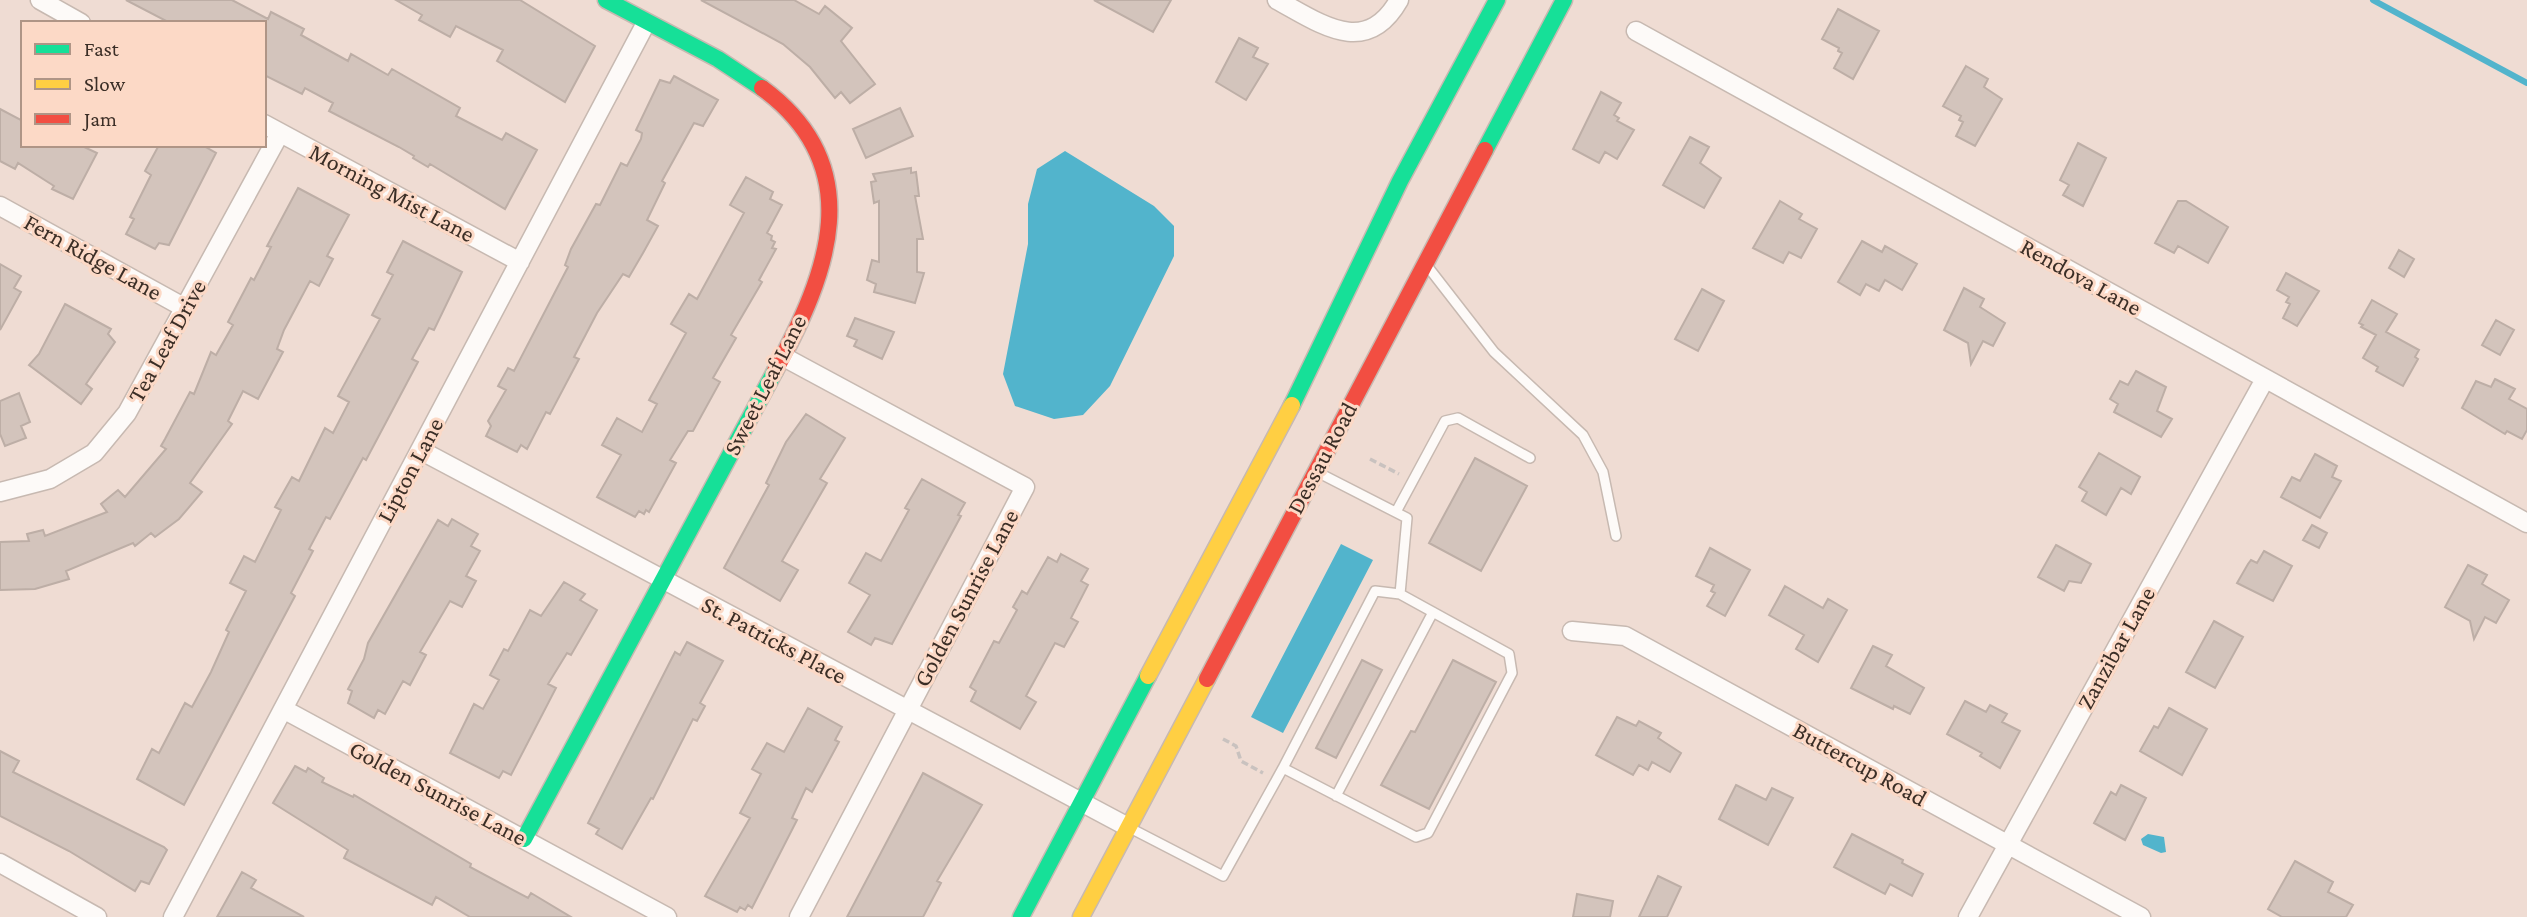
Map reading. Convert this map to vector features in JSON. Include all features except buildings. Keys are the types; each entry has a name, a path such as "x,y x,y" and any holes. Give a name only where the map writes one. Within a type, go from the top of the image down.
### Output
{"main road":[{"name":"Sweet Leaf Lane","path":"524,839 782,356 821,274 828,247 827,192 821,164 794,114 749,77 606,0"},
{"path":"1021,917 1287,414 1401,181 1497,0"},
{"name":"Dessau Road","path":"1081,917 1564,0"}],"street":[{"path":"40,0 77,21"},
{"path":"1277,0 1318,23 1345,33 1364,33 1386,19 1399,0"},
{"name":"Lipton Lane","path":"173,917 646,23"},
{"name":"Rendova Lane","path":"1636,31 2527,523"},
{"name":"Morning Mist Lane","path":"272,128 520,262"},
{"name":"Tea Leaf Drive","path":"0,492 50,479 94,453 127,414 185,308 263,147"},
{"name":"Fern Ridge Lane","path":"0,206 185,308"},
{"name":"Golden Sunrise Lane","path":"782,356 1025,487 799,917"},
{"name":"Zanzibar Lane","path":"1968,917 2264,379"},
{"name":"St. Patricks Place","path":"420,450 1082,805 1128,827"},
{"name":"Buttercup Road","path":"1572,631 1625,636 2141,917"},
{"name":"Golden Sunrise Lane","path":"283,709 667,917"},
{"path":"0,863 97,917"}],"lane":[{"path":"1425,263 1494,352 1583,435 1603,472 1616,536"},
{"path":"1396,512 1445,421 1451,418 1458,418 1530,458"},
{"path":"1314,471 1407,518 1400,594"},
{"path":"1128,827 1223,876 1283,768 1375,591 1400,594 1509,654 1512,673 1428,833 1416,837 1283,768"},
{"path":"1336,796 1433,612"}],"path":[{"path":"1370,459 1401,476"},
{"path":"1223,739 1236,746 1241,761 1262,773"}],"water":[{"path":"1065,151 1154,206 1174,226 1174,256 1110,386 1083,415 1054,419 1015,406 1003,374 1028,244 1028,204 1037,169"},
{"path":"1341,544 1373,560 1283,733 1251,717"},
{"path":"2148,834 2164,837 2166,852 2161,853 2143,845 2141,839"}],"waterway":[{"path":"2373,0 2527,83"}],"traffic: fast":[{"path":"606,0 718,59 762,88"},
{"path":"1292,405 1400,181 1497,0"},
{"path":"1485,150 1564,0"},
{"path":"524,839 775,371"},
{"path":"1021,917 1148,676"}],"traffic: slow":[{"path":"1148,676 1292,405"},
{"path":"1081,917 1207,679"}],"traffic: jam":[{"path":"762,88 796,119 817,152 828,187 829,223 823,260 811,297 775,371"},
{"path":"1207,679 1485,150"}]}
